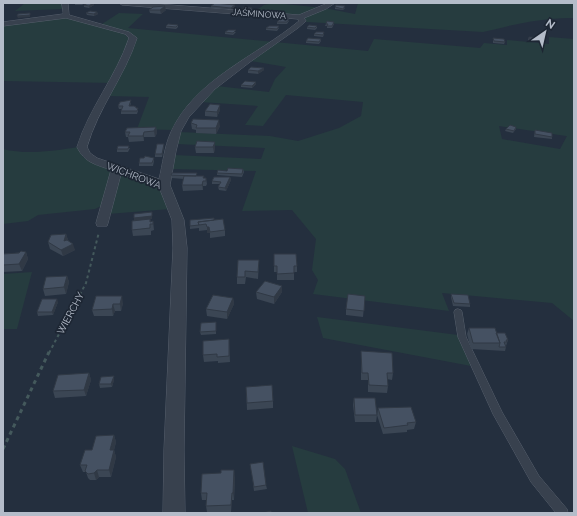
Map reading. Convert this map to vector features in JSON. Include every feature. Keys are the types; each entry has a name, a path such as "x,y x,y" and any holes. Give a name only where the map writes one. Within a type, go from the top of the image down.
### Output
{"street":[{"name":"JAŚMINOWA","path":"122,3 300,17"},
{"path":"164,185 176,132 180,123 195,104 217,83 239,66 296,27 303,20 300,17 324,8 332,3"},
{"path":"3,24 66,10"},
{"name":"WICHROWA","path":"66,10 127,33 133,38 121,66 87,130 82,147 86,155 93,160 164,185 178,220 180,248 174,450 174,513"},
{"path":"102,223 117,169"}],"lane":[{"path":"458,312 462,337 498,414 536,480 563,513"}],"path":[{"name":"WIERCHY","path":"3,449 61,328 86,283 102,223"}],"green space":[{"path":"25,3 62,3 62,9 15,11"},
{"path":"274,3 324,8 355,14 358,3 574,3 574,18 540,20 483,32 307,22 303,21 300,17 252,13 264,5"},
{"path":"119,13 143,14 128,28 368,51 374,39 480,48 484,43 507,45 507,40 549,44 549,37 574,39 574,321 552,303 442,293 449,311 313,294 318,280 312,270 316,239 292,210 242,211 256,171 172,169 174,155 261,159 265,148 176,144 179,132 270,136 298,141 339,128 361,116 363,102 286,95 263,126 245,125 258,106 200,102 217,86 269,92 275,79 286,67 245,60 204,90 186,109 173,130 137,129 149,97 108,96 114,83 3,81 3,24 66,16 93,24 102,24","holes":["499,126 567,136 560,149 502,139"]},
{"path":"78,147 83,157 102,165 117,169 105,204 95,209 38,215 28,221 3,224 3,149 31,152"},
{"path":"126,174 160,188 170,209 108,214 120,176"},
{"path":"32,272 17,329 3,329 3,274"},
{"path":"317,317 458,335 471,366 323,338"},
{"path":"292,446 335,459 345,469 361,513 308,513"}],"building":[{"path":"93,3 89,6 84,5"},
{"path":"215,3 235,5 231,8 211,6"},
{"path":"336,5 345,6 343,9 335,7"},
{"path":"165,6 160,10 149,10 153,7"},
{"path":"244,7 252,8 250,10 242,9"},
{"path":"90,11 97,12 94,14 86,13"},
{"path":"30,13 30,15 17,16 18,14"},
{"path":"280,19 289,19 287,22 277,22"},
{"path":"327,21 334,22 332,26 327,26"},
{"path":"168,24 178,25 176,27 166,26"},
{"path":"309,25 317,26 315,28 307,27"},
{"path":"269,26 279,26 277,29 266,28"},
{"path":"228,30 236,30 233,33 225,32"},
{"path":"316,32 324,32 323,35 314,34"},
{"path":"529,37 543,38 544,40 529,39"},
{"path":"308,38 321,39 319,42 306,41"},
{"path":"493,38 504,39 505,42 494,41"},
{"path":"251,67 264,68 258,71 248,70"},
{"path":"245,81 256,82 252,86 241,85"},
{"path":"131,100 129,106 138,108 137,111 121,111 123,106 118,106 120,102"},
{"path":"210,104 220,105 217,112 205,111"},
{"path":"193,119 219,120 216,128 196,128 197,125 191,123"},
{"path":"510,125 516,127 514,131 506,129"},
{"path":"156,127 154,131 144,132 143,136 128,136 130,132 125,132 127,128"},
{"path":"535,130 552,133 552,137 535,134"},
{"path":"197,141 215,142 213,147 195,147"},
{"path":"157,144 164,144 162,154 155,154"},
{"path":"118,146 129,146 128,149 117,149"},
{"path":"145,156 154,158 152,163 139,163 140,158 144,158"},
{"path":"228,168 243,169 242,174 217,173 218,170 227,171"},
{"path":"172,173 197,173 196,176 171,175"},
{"path":"184,176 204,176 203,178 206,178 206,181 203,181 202,185 182,185"},
{"path":"214,177 230,177 225,188 218,187 221,182 212,181"},
{"path":"152,212 152,216 134,218 134,214"},
{"path":"214,218 214,220 198,222 199,225 190,226 190,220"},
{"path":"150,219 150,222 153,221 153,224 150,224 150,228 132,230 132,221"},
{"path":"223,219 225,230 210,232 209,227 207,227 206,224 199,225 198,222"},
{"path":"66,234 64,241 67,240 73,244 61,250 48,242 51,235"},
{"path":"21,251 26,252 19,264 3,265 3,254 19,253"},
{"path":"274,254 296,254 297,266 294,266 294,273 277,274 277,266 274,266"},
{"path":"238,260 259,260 258,272 245,271 245,277 237,277"},
{"path":"67,276 64,287 43,289 46,277"},
{"path":"265,281 282,286 274,297 256,292"},
{"path":"348,294 365,296 364,311 346,309"},
{"path":"451,294 468,295 470,304 454,303"},
{"path":"213,295 233,298 227,312 206,309"},
{"path":"96,296 122,296 120,304 113,304 112,309 92,310"},
{"path":"42,299 57,299 52,312 37,312"},
{"path":"216,322 216,331 200,332 201,323"},
{"path":"469,328 495,328 500,343 473,343"},
{"path":"496,333 505,333 508,340 506,340 507,342 504,342 506,347 499,347 500,343"},
{"path":"229,339 229,356 217,357 217,354 203,355 203,341"},
{"path":"361,351 392,353 393,373 387,373 388,386 369,385 368,373 362,373"},
{"path":"89,373 84,390 53,391 58,375"},
{"path":"114,376 111,384 99,384 101,377"},
{"path":"272,385 273,401 247,403 246,387"},
{"path":"354,398 375,398 377,415 355,415"},
{"path":"411,407 416,422 407,423 408,425 384,428 378,408"},
{"path":"114,435 110,450 114,450 109,470 97,470 94,473 88,474 85,471 87,465 80,465 85,450 92,450 96,436"},
{"path":"263,462 266,485 254,487 250,464"},
{"path":"221,470 234,470 231,505 206,506 207,493 201,493 202,474 221,473"}]}
